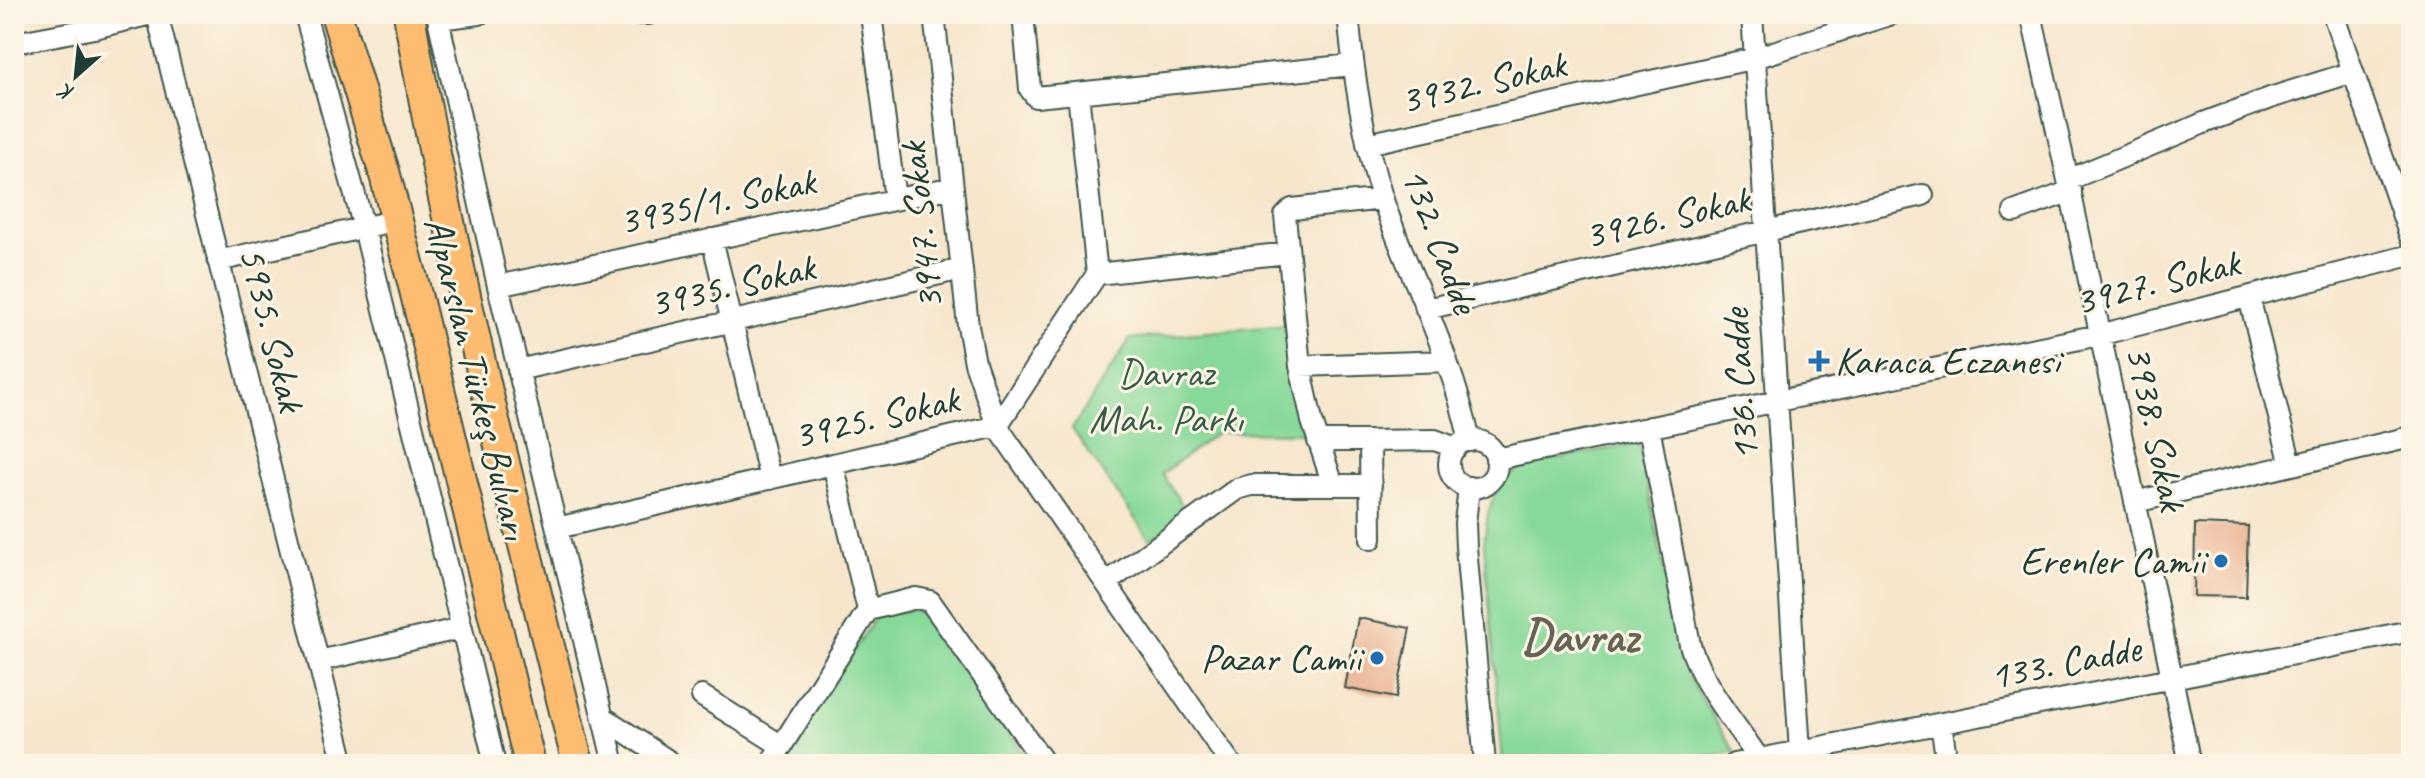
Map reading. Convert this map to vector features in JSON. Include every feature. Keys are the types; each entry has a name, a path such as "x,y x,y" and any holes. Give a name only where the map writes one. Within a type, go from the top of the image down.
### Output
{"highway":[{"name":"Alparslan Türkeş Bulvarı","path":"336,14 397,220 530,764"},
{"name":"Alparslan Türkeş Bulvarı","path":"428,16 437,171 578,764"}],"street":[{"path":"14,43 151,14"},
{"name":"5935. Sokak","path":"157,14 344,764"},
{"path":"305,14 364,228 495,764"},
{"path":"479,14 428,16 498,286 614,764"},
{"path":"629,14 648,14"},
{"path":"871,14 895,199"},
{"name":"3947. Sokak","path":"934,14 968,326 975,363 997,426"},
{"path":"1023,14 1031,93 1036,97 1353,65"},
{"name":"132. Cadde","path":"1348,14 1359,108 1367,144 1383,199 1447,361 1463,444"},
{"name":"136. Cadde","path":"1752,14 1777,401 1790,756"},
{"name":"3932. Sokak","path":"1367,144 1755,58 1892,14"},
{"name":"3938. Sokak","path":"2031,14 2070,186 2190,764"},
{"path":"2333,14 2411,239"},
{"path":"2014,212 2206,122 2353,72"},
{"path":"997,426 1097,274 1078,93"},
{"name":"3935/1. Sokak","path":"498,286 953,187"},
{"name":"3926. Sokak","path":"1426,309 1923,195"},
{"path":"1333,485 1318,441 1300,366 1285,219 1289,210 1383,199"},
{"path":"218,261 397,220"},
{"path":"712,239 770,479"},
{"path":"1097,274 1288,253"},
{"name":"3927. Sokak","path":"1496,459 2099,335 2411,255"},
{"name":"3935. Sokak","path":"518,370 962,269"},
{"path":"2249,297 2291,465"},
{"path":"1300,366 1447,361"},
{"name":"3925. Sokak","path":"557,528 997,426 1231,764"},
{"path":"1649,427 1695,660 1759,759"},
{"path":"2135,502 2411,437"},
{"path":"1318,441 1435,440 1485,444 1496,459 1496,471 1480,487 1469,487 1458,482 1450,469 1449,461 1463,444"},
{"path":"1370,441 1371,539"},
{"path":"833,464 868,610"},
{"path":"1106,583 1237,489 1252,485 1371,485"},
{"path":"1469,487 1466,547 1485,764"},
{"path":"770,764 868,610 916,598 930,601 1045,764"},
{"path":"319,661 462,628"},
{"name":"133. Cadde","path":"1734,764 1790,756 1941,723 2411,631"},
{"path":"702,696 782,746"},
{"path":"603,717 673,764"},
{"path":"1941,723 1947,764"}],"green space":[{"name":"Davraz Mah. Parkı","path":"1286,325 1303,433 1218,432 1162,474 1188,514 1150,540 1072,429 1130,339"},
{"path":"1639,443 1680,650 1692,683 1735,752 1668,764 1503,764 1484,544 1494,498 1503,482 1520,470 1552,460"},
{"path":"912,610 924,613 933,623 1031,764 789,764 782,760 875,618 885,613"}],"building":[{"name":"Erenler Camii","path":"2195,524 2248,526 2246,597 2194,596"},
{"name":"Pazar Camii","path":"1358,618 1410,628 1396,698 1345,688"}],"place":[{"name":"Karaca Eczanesi","path":"1819,361"},
{"name":"Erenler Camii","path":"2221,561"},
{"name":"Pazar Camii","path":"1377,658"}],"district":[{"name":"Davraz","path":"1580,636"}]}
